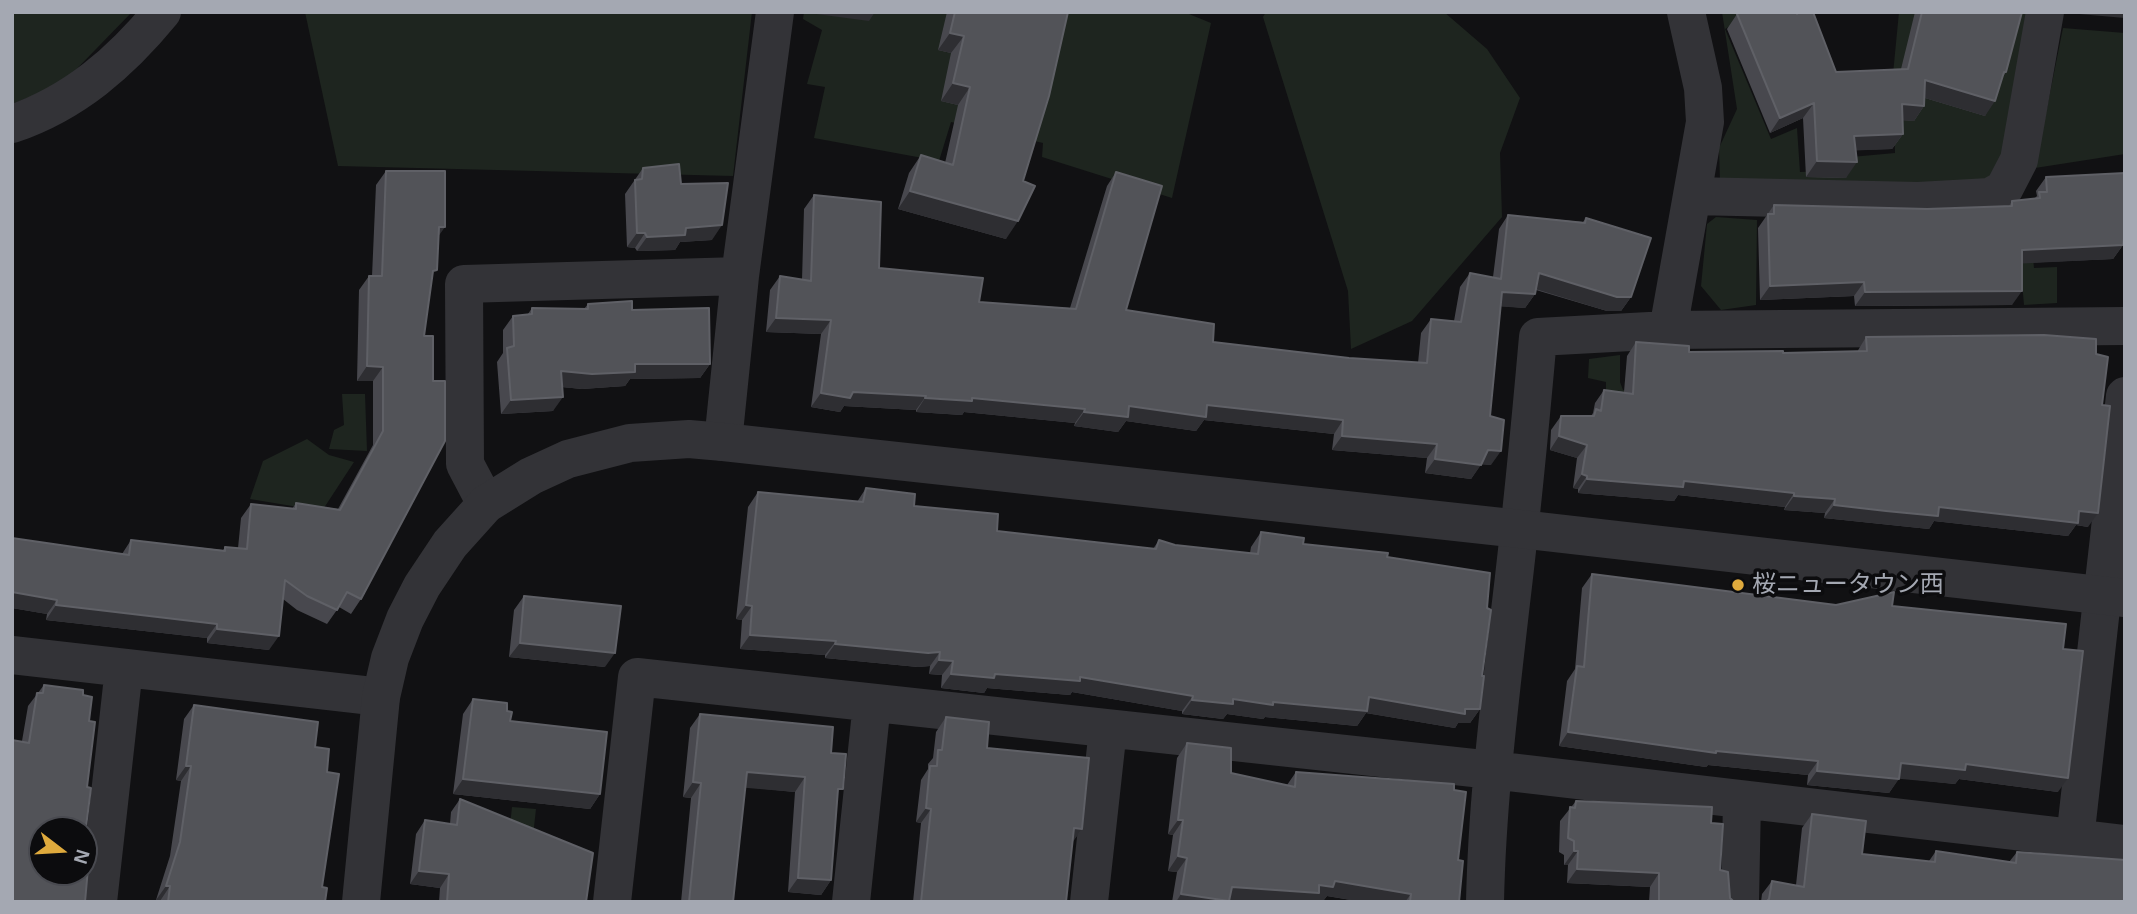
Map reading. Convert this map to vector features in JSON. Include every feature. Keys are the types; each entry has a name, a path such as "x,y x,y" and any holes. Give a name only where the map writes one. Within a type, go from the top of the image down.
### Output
{"street":[{"path":"12,124 82,90 139,39 162,12"},
{"path":"723,442 740,276 775,12"},
{"path":"1668,330 1705,122 1703,88 1686,12"},
{"path":"1692,196 1918,201 1990,197 2004,189 2019,160 2045,12"},
{"path":"486,503 465,464 464,284 740,276"},
{"path":"1485,902 1486,843 1492,770 1520,529 1538,337 1668,330 2125,326"},
{"path":"2075,839 2114,597 2125,396"},
{"path":"361,902 382,697 390,658 405,619 422,586 450,544 486,503 568,459 605,448 659,440 723,442 2114,597"},
{"path":"12,655 382,697"},
{"path":"98,902 124,668"},
{"path":"612,902 637,677 1492,770 2125,845"},
{"path":"851,902 872,703"},
{"path":"1089,902 1108,729"},
{"path":"1740,902 1742,800"}],"shaded area":[{"path":"12,12 132,12 62,84 12,104"},
{"path":"305,12 752,12 733,176 338,166"},
{"path":"804,12 1184,12 1211,23 1172,198 1042,157 1043,143 951,122 939,161 814,138 825,87 807,84 822,30 803,19"},
{"path":"1266,12 1444,12 1487,49 1520,98 1500,153 1502,217 1412,321 1351,349 1348,291 1263,17"},
{"path":"1722,12 1755,12 1725,29 1771,139 1797,128 1800,172 1851,170 1851,157 1895,153 1893,74 1899,12 2031,12 2006,145 1990,179 1955,187 1720,181 1719,148 1737,109"},
{"path":"2063,28 2125,33 2125,154 2035,168"},
{"path":"1716,217 1757,220 1756,305 1721,310 1701,286 1707,224"},
{"path":"2032,247 2034,268 2057,267 2057,303 2024,305 2019,248"},
{"path":"1620,355 1620,382 1623,390 1631,391 1606,401 1606,382 1588,378 1589,359"},
{"path":"342,394 365,394 367,451 329,449 334,430 344,425"},
{"path":"307,439 329,455 354,462 322,511 250,499 263,461"},
{"path":"512,807 536,809 527,890 503,888"}],"building":[{"path":"955,12 1068,12 1049,96 1023,181 1035,186 1018,221 910,191 921,155 953,165 970,87 953,83 964,36 950,33"},
{"path":"1813,12 1836,72 1908,69 1922,12 2022,12 2006,72 1995,101 1925,80 1924,106 1902,104 1903,134 1854,136 1857,162 1817,161 1814,103 1780,118 1737,14"},
{"path":"679,164 681,184 728,183 722,225 686,228 685,235 647,237 645,233 637,233 635,180 642,179 643,168"},
{"path":"386,171 445,171 445,227 439,227 437,270 433,271 424,336 433,336 433,381 445,381 445,441 361,599 347,592 337,610 307,596 285,580 279,636 217,629 217,624 56,605 57,600 12,592 12,538 129,555 131,540 225,551 225,547 247,549 251,504 296,509 296,503 340,510 383,431 383,367 367,366 369,276 382,276"},
{"path":"1116,172 1162,186 1126,310 1214,324 1213,342 1349,358 1427,363 1431,319 1461,322 1470,273 1501,279 1508,215 1585,223 1586,218 1651,238 1631,297 1617,297 1539,273 1535,294 1502,292 1490,416 1504,420 1501,451 1488,450 1481,465 1435,459 1437,444 1342,436 1343,420 1207,405 1206,417 1129,406 1128,417 1084,412 1085,409 972,398 972,401 853,392 850,398 821,393 831,320 776,318 780,276 811,281 814,195 881,202 879,268 983,278 979,302 1076,309"},
{"path":"2125,173 2123,245 2022,250 2022,291 1865,292 1864,282 1770,286 1768,214 1774,214 1774,205 1927,209 2012,206 2012,201 2040,198 2039,192 2047,192 2046,177"},
{"path":"632,301 632,310 709,308 710,364 635,364 635,372 592,374 561,371 563,397 511,400 507,348 514,346 513,316 532,314 532,308 588,309 588,304"},
{"path":"2044,335 2096,339 2096,354 2108,357 2102,405 2110,406 2098,513 2079,511 2078,523 1939,507 1938,516 1886,511 1834,505 1835,499 1684,481 1683,487 1587,479 1587,476 1582,474 1587,445 1559,436 1561,416 1594,416 1596,409 1601,411 1604,390 1633,394 1636,342 1689,346 1689,352 1783,353 1867,351 1866,337"},
{"path":"866,488 915,494 914,506 998,514 997,531 1156,549 1159,540 1175,545 1258,554 1261,532 1304,538 1303,544 1388,553 1387,557 1490,573 1487,608 1491,610 1480,709 1465,709 1465,714 1369,697 1367,711 1273,702 1273,705 1233,699 1233,704 1192,700 1193,696 1080,677 1080,681 995,674 994,678 951,674 953,661 939,660 940,652 750,635 752,606 746,605 758,492 863,502"},
{"path":"1592,574 1836,605 1894,592 1892,606 2066,624 2063,649 2083,651 2068,778 1966,764 1965,770 1901,763 1899,779 1817,771 1818,761 1716,753 1568,732 1577,666 1584,667"},
{"path":"524,596 621,606 615,653 520,643"},
{"path":"44,685 83,690 83,695 92,697 89,721 95,722 87,787 91,788 87,816 28,816 28,886 86,886 85,902 12,902 12,740 29,743 37,693 43,693"},
{"path":"473,699 507,703 507,711 512,712 510,721 607,732 600,794 463,779"},
{"path":"194,705 318,722 315,747 329,749 327,772 339,774 322,887 327,888 325,902 168,902 170,886 166,886 180,842 191,766 186,766"},
{"path":"700,714 833,727 831,753 846,754 843,789 838,789 831,880 798,878 805,777 747,772 733,902 689,902 701,783 693,782"},
{"path":"946,717 989,722 987,748 1089,758 1082,829 1074,828 1066,902 921,902 931,809 926,808 930,766 937,766"},
{"path":"1187,743 1231,748 1231,773 1295,787 1296,772 1454,784 1454,790 1466,792 1458,860 1463,861 1459,902 1410,902 1411,894 1335,881 1333,887 1319,885 1319,893 1232,887 1229,901 1181,894 1187,858 1178,856 1183,820 1178,820"},
{"path":"460,799 593,853 586,902 447,902 449,874 419,871 425,820 457,825"},
{"path":"1576,801 1712,807 1711,823 1723,824 1720,870 1728,872 1730,898 1734,902 1659,902 1659,873 1577,869 1578,851 1574,851 1574,841 1568,838 1570,807 1575,808"},
{"path":"1812,814 1866,821 1862,854 1935,862 1936,851 2016,863 2017,852 2125,860 2125,902 1766,902 1772,881 1804,887"}],"place":[{"name":"桜ニュータウン西","path":"1738,585"}]}
